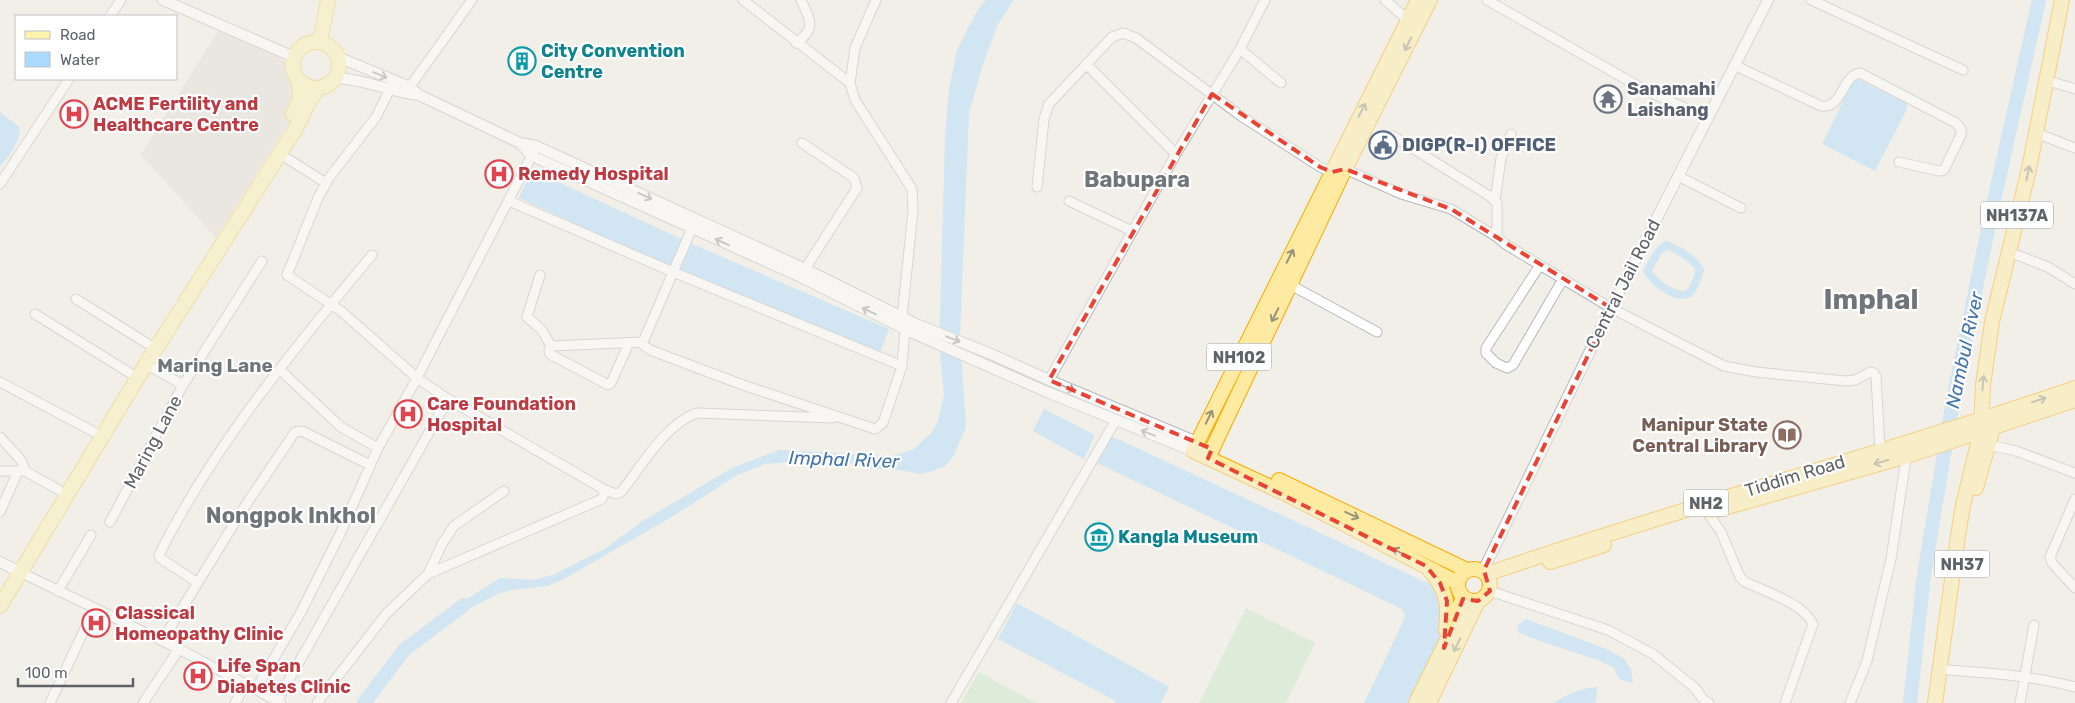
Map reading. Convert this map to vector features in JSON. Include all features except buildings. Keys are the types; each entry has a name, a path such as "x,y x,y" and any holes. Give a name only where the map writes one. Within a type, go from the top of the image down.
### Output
{"highway":[{"name":"NH102","path":"1195,446 1250,350 1338,171 1418,0"},
{"name":"NH102","path":"1338,171 1430,0"},
{"name":"NH137A","path":"1983,431 1985,365 1992,322 2036,133 2062,0"},
{"name":"NH102","path":"1210,453 1250,350"},
{"name":"NH2","path":"1488,580 1566,557 1705,509 1927,442 1983,431 2075,388"},
{"name":"NH2","path":"1927,442 1983,431 2075,400"},
{"name":"NH37","path":"1943,703 1983,431"},
{"name":"NH37","path":"1935,703 1958,536 1983,431"},
{"path":"1195,446 1467,570"},
{"name":"Tiddim Road","path":"1705,509 1880,450 1907,449"},
{"path":"1210,453 1458,583"},
{"path":"1426,566 1440,583 1447,600 1448,612 1444,648"},
{"name":"NH2","path":"1467,570 1473,568 1488,580"},
{"path":"1467,570 1462,573 1458,588 1463,597 1468,600 1478,601"},
{"name":"NH2","path":"1429,703 1478,601 1487,595 1488,580"},
{"path":"1416,703 1444,648 1463,597"}],"main road":[{"path":"320,42 328,0"},
{"path":"0,588 130,372 288,126 300,99 299,81 294,72 294,57 304,45 312,42 320,42 334,50 338,57 340,68 336,78 328,85 318,88 308,87 299,81"},
{"path":"0,606 11,568 146,364 296,130 308,103 318,88"}],"street":[{"path":"111,15 121,0"},
{"path":"407,90 472,0"},
{"path":"743,0 850,83"},
{"path":"796,43 808,33 810,26 809,16 801,0"},
{"path":"876,0 855,48 850,83 855,100 912,189 913,211 902,318"},
{"path":"1049,380 1176,154 1240,49 1264,0"},
{"path":"1385,0 1408,20"},
{"path":"1487,0 1645,90 1708,118"},
{"name":"Central Jail Road","path":"1488,580 1611,308 1768,0"},
{"path":"1811,0 1963,70"},
{"path":"170,2 294,57"},
{"path":"1036,187 1046,110 1054,98 1112,37 1118,33 1128,34 1299,155 1401,194 1452,209 1611,308 1724,366 1756,372 1846,381 1855,380 1870,372 1874,373 1876,377 1880,450"},
{"path":"1240,49 1281,83"},
{"path":"338,57 520,143 692,228 1046,392 1116,420 1195,446"},
{"path":"1086,64 1176,154"},
{"path":"1734,66 1821,106 1827,106 1836,102 1853,75 1860,73 1956,123 1961,129 1961,135 1944,170 1939,171 1899,162"},
{"path":"336,78 361,80 390,89 407,90"},
{"path":"0,184 67,80"},
{"path":"2055,83 2075,89"},
{"path":"390,89 376,117 326,183 286,273 288,277 331,304 417,378 448,399 605,490 616,494 621,492 669,430 688,416 697,413 843,419"},
{"path":"2036,133 2075,148"},
{"path":"1497,236 1497,203 1495,201 1501,158 1511,134"},
{"path":"1393,136 1495,201"},
{"path":"802,143 854,178 857,188 805,269"},
{"path":"534,151 805,269 902,318 911,329 991,354 1195,446"},
{"path":"256,689 310,594 340,534 378,448 417,378 534,151"},
{"path":"280,154 326,183"},
{"path":"1678,176 1741,208"},
{"path":"509,201 673,272 902,366"},
{"path":"1069,201 1132,231"},
{"path":"641,343 645,339 692,228"},
{"path":"198,583 161,560 159,555 197,486 280,369 372,255"},
{"path":"2016,255 2048,268 2075,284"},
{"name":"Maring Lane","path":"110,522 184,385 262,261"},
{"path":"1540,265 1486,348 1486,353 1496,363 1507,368 1513,365 1563,278"},
{"path":"540,275 527,318 542,330 551,346 550,354 608,385 611,383 628,343"},
{"path":"1284,281 1377,332"},
{"path":"76,298 148,344"},
{"path":"35,314 130,372"},
{"path":"551,346 641,343 648,349 743,385 872,429 880,427 883,423 902,366 911,329"},
{"path":"146,364 184,385"},
{"path":"280,369 337,423 378,448"},
{"path":"0,382 94,432"},
{"path":"11,568 179,649 279,702 448,399"},
{"path":"951,703 1116,420"},
{"path":"162,642 244,506 295,432 302,431 370,465"},
{"path":"1983,431 2016,451 2075,473"},
{"path":"0,436 21,460 22,471 0,512"},
{"path":"1850,703 1867,662 1882,596 1890,559 1907,449"},
{"path":"0,471 22,471 59,490"},
{"path":"317,703 388,613 428,574 602,498 605,490"},
{"path":"428,574 442,544 454,526 504,491"},
{"path":"2075,499 2050,557 2052,563 2075,588"},
{"path":"1705,509 1721,532 1740,577 1745,582 1801,609 1809,616 1813,624 1785,703"},
{"path":"58,591 90,535"},
{"path":"1488,580 1608,630 1653,654 1695,688 1703,699 1709,703"},
{"path":"50,703 94,609"},
{"path":"2020,703 2034,624"},
{"path":"143,703 179,649"},
{"path":"1948,670 2024,677 2075,687"},
{"path":"235,703 246,684"}],"highlighted area":[{"path":"1212,94 1320,167 1332,172 1345,169 1451,209 1611,308 1484,570 1490,591 1478,601 1463,599 1444,648 1447,601 1440,583 1426,566 1208,458 1212,449 1049,380"}],"shaded area":[{"path":"219,29 260,43 283,60 299,81 300,99 287,126 216,238 141,155"}],"green space":[{"path":"1246,608 1315,643 1286,703 1199,703"},
{"path":"979,672 1036,703 961,703"}],"water":[{"path":"986,0 1014,0 998,24 983,64 969,113 960,336 966,427 953,457 945,466 919,474 901,470 875,469 829,459 765,464 737,475 675,515 564,579 547,586 511,590 497,594 445,622 459,604 500,578 534,580 553,575 606,548 641,522 732,468 779,450 893,456 914,449 932,432 938,421 944,394 940,355 940,315 945,138 949,89 957,50 977,11"},
{"path":"1859,80 1908,103 1906,111 1875,171 1822,144 1853,81"},
{"path":"0,112 19,127 19,133 14,148 0,167"},
{"path":"532,170 692,244 889,329 879,355 681,272 519,198"},
{"path":"1044,409 1095,435 1084,459 1033,431"},
{"path":"1109,435 1438,588 1444,626 1441,637 1408,703 1364,703 1402,624 1405,615 1402,609 1095,462"},
{"path":"1017,603 1169,687 1161,703 1115,703 1116,701 998,639"},
{"path":"1526,619 1609,650 1623,658 1631,669 1633,683 1619,679 1614,668 1598,660 1517,632 1518,625"},
{"path":"1597,687 1596,702 1594,703 1554,703 1574,692"}],"waterway":[{"name":"Nambul River","path":"1910,703 1924,574 1954,395 1993,205 2039,0"},
{"path":"1666,245 1685,255 1700,270 1696,283 1690,292 1686,294 1675,294 1654,280 1647,271 1658,252 1666,245"},
{"name":"Imphal River","path":"364,703 404,650 464,605"}],"place":[{"name":"City Convention Centre","path":"522,61"},
{"name":"Sanamahi Laishang","path":"1608,99"},
{"name":"ACME Fertility and Healthcare Centre","path":"74,114"},
{"name":"DIGP(R-I) OFFICE","path":"1383,145"},
{"name":"Remedy Hospital","path":"499,174"},
{"name":"Care Foundation Hospital","path":"408,414"},
{"name":"Manipur State Central Library","path":"1787,435"},
{"name":"Kangla Museum","path":"1099,537"},
{"name":"Classical Homeopathy Clinic","path":"96,623"},
{"name":"Life Span Diabetes Clinic","path":"198,676"}],"district":[{"name":"Babupara","path":"1137,179"},
{"name":"Imphal","path":"1871,299"},
{"name":"Maring Lane","path":"215,365"},
{"name":"Nongpok Inkhol","path":"291,515"}]}
